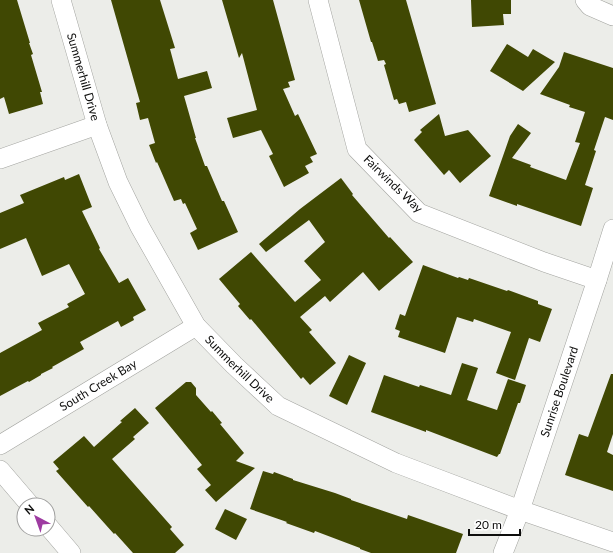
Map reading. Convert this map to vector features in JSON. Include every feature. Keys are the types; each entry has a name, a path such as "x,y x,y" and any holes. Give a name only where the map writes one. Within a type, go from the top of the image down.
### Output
{"street":[{"name":"Summerhill Drive","path":"61,0 97,125 118,182 140,227 196,326 278,406 396,463 520,510 613,542"},
{"name":"Fairwinds Way","path":"318,0 357,149 419,212 544,262 597,280"},
{"path":"585,0 590,6 613,16"},
{"path":"0,159 97,125"},
{"name":"Sunrise Boulevard","path":"503,553 520,510 613,229"},
{"name":"South Creek Bay","path":"0,445 196,326"},
{"path":"0,470 23,497"},
{"path":"56,535 71,553"}],"building":[{"path":"0,0 17,0 33,54 31,55 42,92 40,92 43,104 9,114 4,97 0,99"},
{"path":"111,0 160,0 175,48 170,49 178,79 207,71 212,88 184,96 195,138 205,166 207,166 222,201 224,201 238,232 198,250 190,233 197,229 185,203 183,204 181,199 174,201 149,145 155,143 148,118 140,120 136,103 140,102"},
{"path":"222,0 273,0 295,80 288,82 290,87 283,89 295,116 298,114 317,154 310,157 313,162 305,166 309,173 284,187 269,156 273,154 261,130 233,138 227,118 257,110 242,53 239,58"},
{"path":"359,0 406,0 436,104 409,112 406,102 399,104 397,99 394,100 384,65 386,64 384,60 378,61"},
{"path":"471,0 511,0 511,14 503,14 504,25 472,27"},
{"path":"507,44 528,57 533,49 555,62 523,91 490,71"},
{"path":"564,52 613,68 613,120 605,117 594,150 596,151 585,185 593,188 581,226 489,196 510,136 518,124 531,133 512,158 531,165 530,167 566,180 580,143 575,142 585,112 569,107 570,105 540,94 559,67"},
{"path":"439,114 445,136 468,130 491,156 460,183 449,170 444,175 414,140 422,132 420,130"},
{"path":"79,174 92,207 82,211 100,248 99,249 119,283 128,278 146,310 133,317 134,320 121,327 118,321 80,342 84,349 29,382 28,381 0,396 0,353 42,330 38,323 69,307 67,304 85,294 69,264 42,276 26,238 0,249 0,213 24,203 20,195 64,177 65,180"},
{"path":"341,178 353,194 352,195 389,238 390,237 413,262 379,291 363,272 330,302 325,296 300,317 312,330 309,332 336,363 310,385 303,377 301,379 251,319 250,320 238,306 240,304 219,279 251,252 295,302 321,280 304,261 325,242 309,220 266,252 259,244 300,209"},
{"path":"423,265 458,278 468,280 469,278 507,291 508,290 538,301 538,304 552,309 540,342 529,338 515,380 496,373 511,332 474,319 473,322 457,317 445,353 398,337 400,331 395,329 400,314 405,316"},
{"path":"349,355 366,363 347,405 329,396"},
{"path":"462,363 478,368 467,400 497,410 508,379 526,385 500,454 497,457 426,430 426,432 371,412 384,375 419,387 420,385 451,395"},
{"path":"611,374 613,374 613,434 607,452 613,455 613,491 565,475 579,434 588,437"},
{"path":"186,382 191,382 196,388 196,395 222,423 220,424 244,453 236,461 255,468 216,502 205,490 211,485 197,469 202,465 155,408"},
{"path":"135,408 149,423 133,437 135,439 112,459 172,527 170,529 184,545 175,553 133,553 89,506 88,507 56,471 59,469 53,462 84,436 94,447"},
{"path":"263,471 273,474 274,472 293,480 335,493 407,519 408,515 463,534 456,553 371,553 315,531 314,533 250,509"},
{"path":"225,509 247,519 236,540 215,529"}]}
